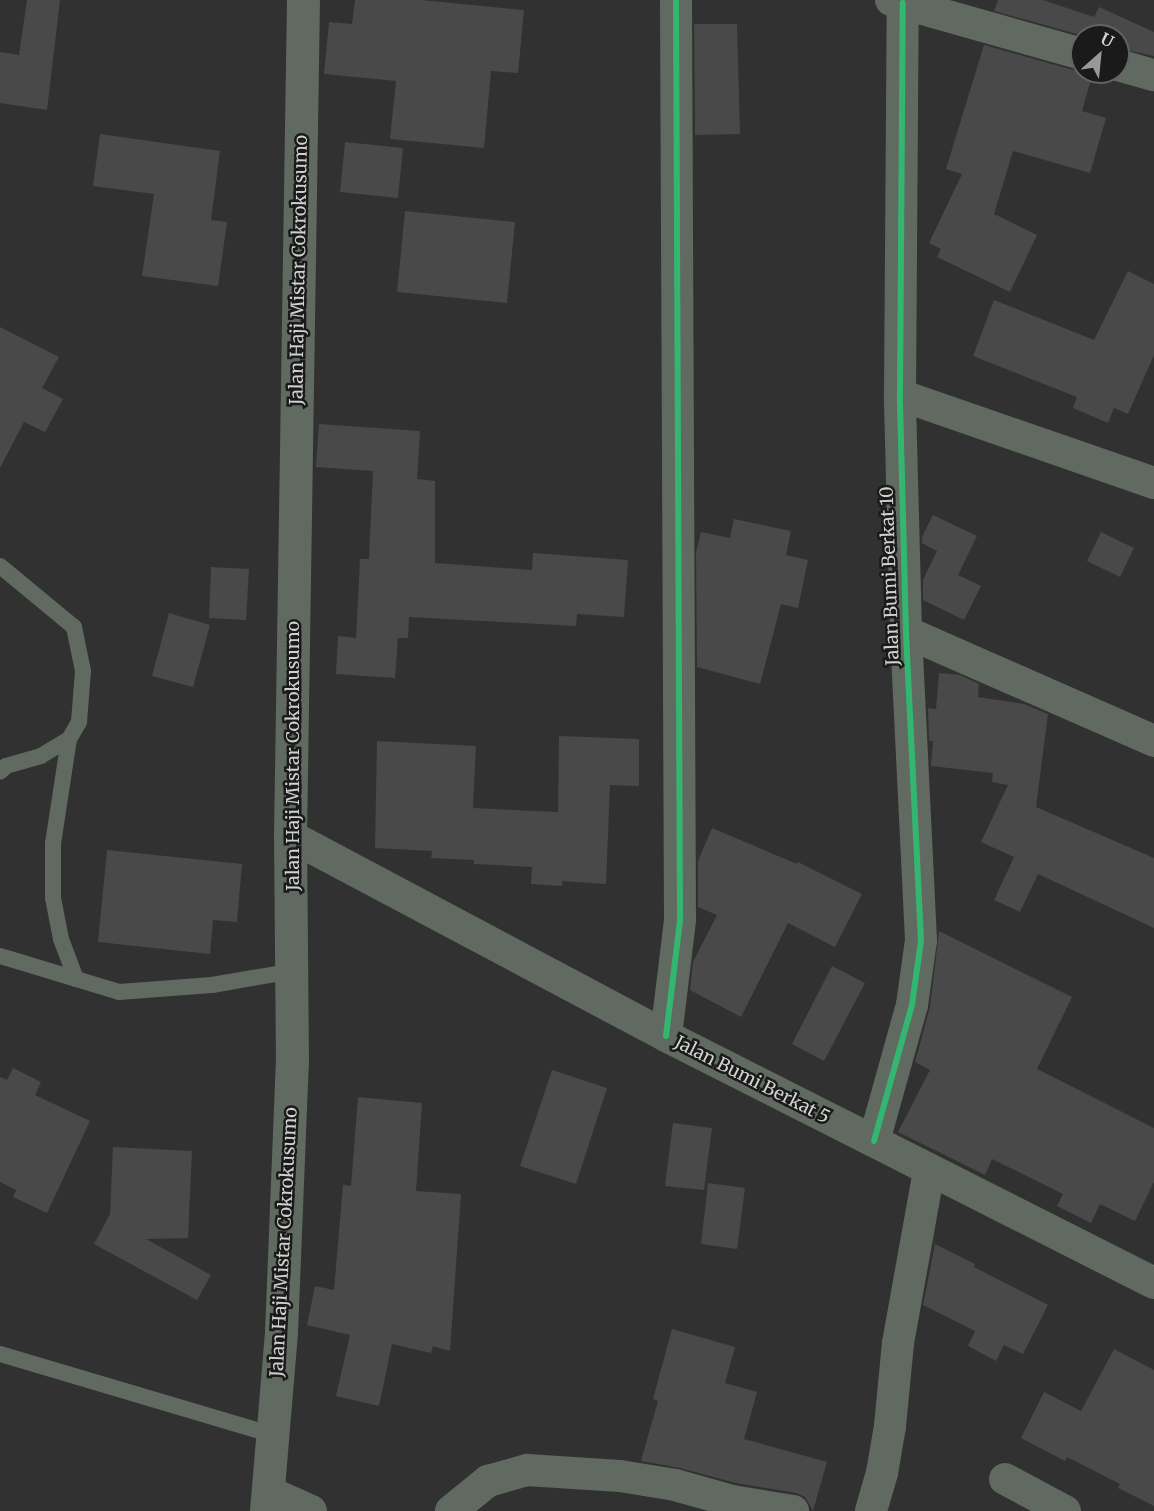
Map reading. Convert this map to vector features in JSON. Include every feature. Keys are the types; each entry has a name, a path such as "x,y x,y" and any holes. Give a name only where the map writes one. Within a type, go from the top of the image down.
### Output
{"main road":[{"name":"Jalan Haji Mistar Cokrokusumo","path":"268,1501 274,1435 292,1075 293,971 290,836 303,0"}],"street":[{"path":"666,1036 680,920 676,0"},
{"path":"897,2 1070,51"},
{"name":"Jalan Bumi Berkat 10","path":"874,1142 912,1005 921,940 906,632 900,395 897,2"},
{"path":"1130,68 1154,75"},
{"path":"900,395 1154,483"},
{"path":"906,632 1154,741"},
{"name":"Jalan Bumi Berkat 5","path":"290,836 666,1036 1154,1283"},
{"path":"871,1511 886,1450 898,1343 929,1170"},
{"path":"451,1511 488,1481 527,1470 620,1476 675,1485 732,1501 793,1511"},
{"path":"1005,1479 1065,1511"},
{"path":"268,1501 311,1511"}],"lane":[{"path":"0,566 34,591 74,627 83,671 79,722 69,739 53,843 52,898 61,939 76,979"},
{"path":"0,772 6,766 40,756 69,739"},
{"path":"0,957 119,992 212,985 293,971"},
{"path":"0,1354 274,1435"}],"building":[{"path":"27,0 60,0 47,110 0,103 0,52 19,55"},
{"path":"355,0 421,0 524,10 518,73 491,71 484,148 390,139 396,81 324,74 329,22 352,24"},
{"path":"998,0 1043,0 1094,17 1099,7 1154,32 1154,56 1130,51 1130,24 1070,24 1070,32 994,11"},
{"path":"694,24 737,24 740,134 695,135"},
{"path":"984,45 1070,69 1070,84 1090,84 1082,111 1106,118 1090,173 1013,151 994,214 1037,235 1010,292 937,257 941,249 929,243 962,174 946,169"},
{"path":"100,134 220,151 211,220 227,222 218,286 142,276 154,194 93,186"},
{"path":"345,142 403,148 398,198 340,192"},
{"path":"405,211 515,222 507,303 397,292"},
{"path":"1128,271 1154,284 1154,355 1128,414 1114,408 1108,423 1073,408 1077,397 973,356 994,300 1094,340"},
{"path":"0,327 59,357 42,388 63,399 45,432 24,422 0,468"},
{"path":"319,424 420,431 417,479 435,481 435,563 532,570 533,553 628,560 624,617 577,614 576,626 409,617 408,638 398,638 395,678 336,674 338,636 356,638 360,559 369,559 373,471 316,467"},
{"path":"933,515 977,536 958,575 981,586 964,620 923,600 923,580 937,551 922,543 922,537"},
{"path":"734,519 791,531 786,555 808,560 798,608 781,604 760,684 697,667 696,552 701,532 730,538"},
{"path":"1101,532 1134,548 1120,577 1087,561"},
{"path":"211,567 249,569 246,620 209,618"},
{"path":"169,613 210,625 193,687 152,676"},
{"path":"939,673 960,675 979,684 978,697 1024,704 1048,714 1036,807 1154,858 1154,928 1038,874 1020,912 994,900 1014,857 981,842 1008,785 992,782 993,773 931,766 933,741 929,741 928,708 936,709"},
{"path":"559,736 639,739 639,786 610,785 606,884 562,881 562,886 531,884 532,867 474,864 474,860 431,858 432,851 375,848 377,741 476,746 473,808 558,812"},
{"path":"712,828 797,864 798,862 862,894 835,947 788,923 741,1017 690,990 693,962 717,915 698,907 698,861"},
{"path":"107,850 242,864 237,922 213,920 210,954 98,942"},
{"path":"939,931 1072,997 1037,1069 1154,1128 1154,1182 1135,1221 1100,1204 1091,1223 1057,1206 1063,1194 992,1159 985,1175 898,1132 930,1070 915,1062 930,1007"},
{"path":"832,966 865,983 824,1061 792,1044"},
{"path":"13,1068 41,1082 35,1095 90,1121 47,1213 13,1197 16,1190 0,1182 0,1077 7,1080"},
{"path":"552,1070 607,1088 576,1184 520,1166"},
{"path":"358,1097 422,1103 416,1191 461,1194 450,1351 433,1346 431,1353 392,1344 379,1406 336,1396 350,1335 307,1325 315,1286 334,1290 343,1185 351,1186"},
{"path":"673,1123 712,1128 704,1190 665,1186"},
{"path":"113,1147 192,1151 188,1238 146,1239 211,1275 197,1300 94,1244 110,1214"},
{"path":"708,1183 745,1188 737,1249 701,1244"},
{"path":"935,1244 1048,1305 1023,1354 1004,1345 996,1361 968,1346 975,1331 923,1305"},
{"path":"672,1329 735,1347 725,1383 757,1392 744,1439 827,1462 813,1511 805,1497 796,1493 736,1483 680,1468 641,1461 658,1401 653,1399"},
{"path":"1114,1349 1154,1370 1154,1506 1118,1488 1120,1484 1067,1457 1065,1461 1021,1438 1044,1392 1081,1411"}],"cycle path":[{"path":"666,1036 680,920 676,0"},
{"path":"874,1141 912,1005 921,940 906,632 900,395 903,3"}]}
